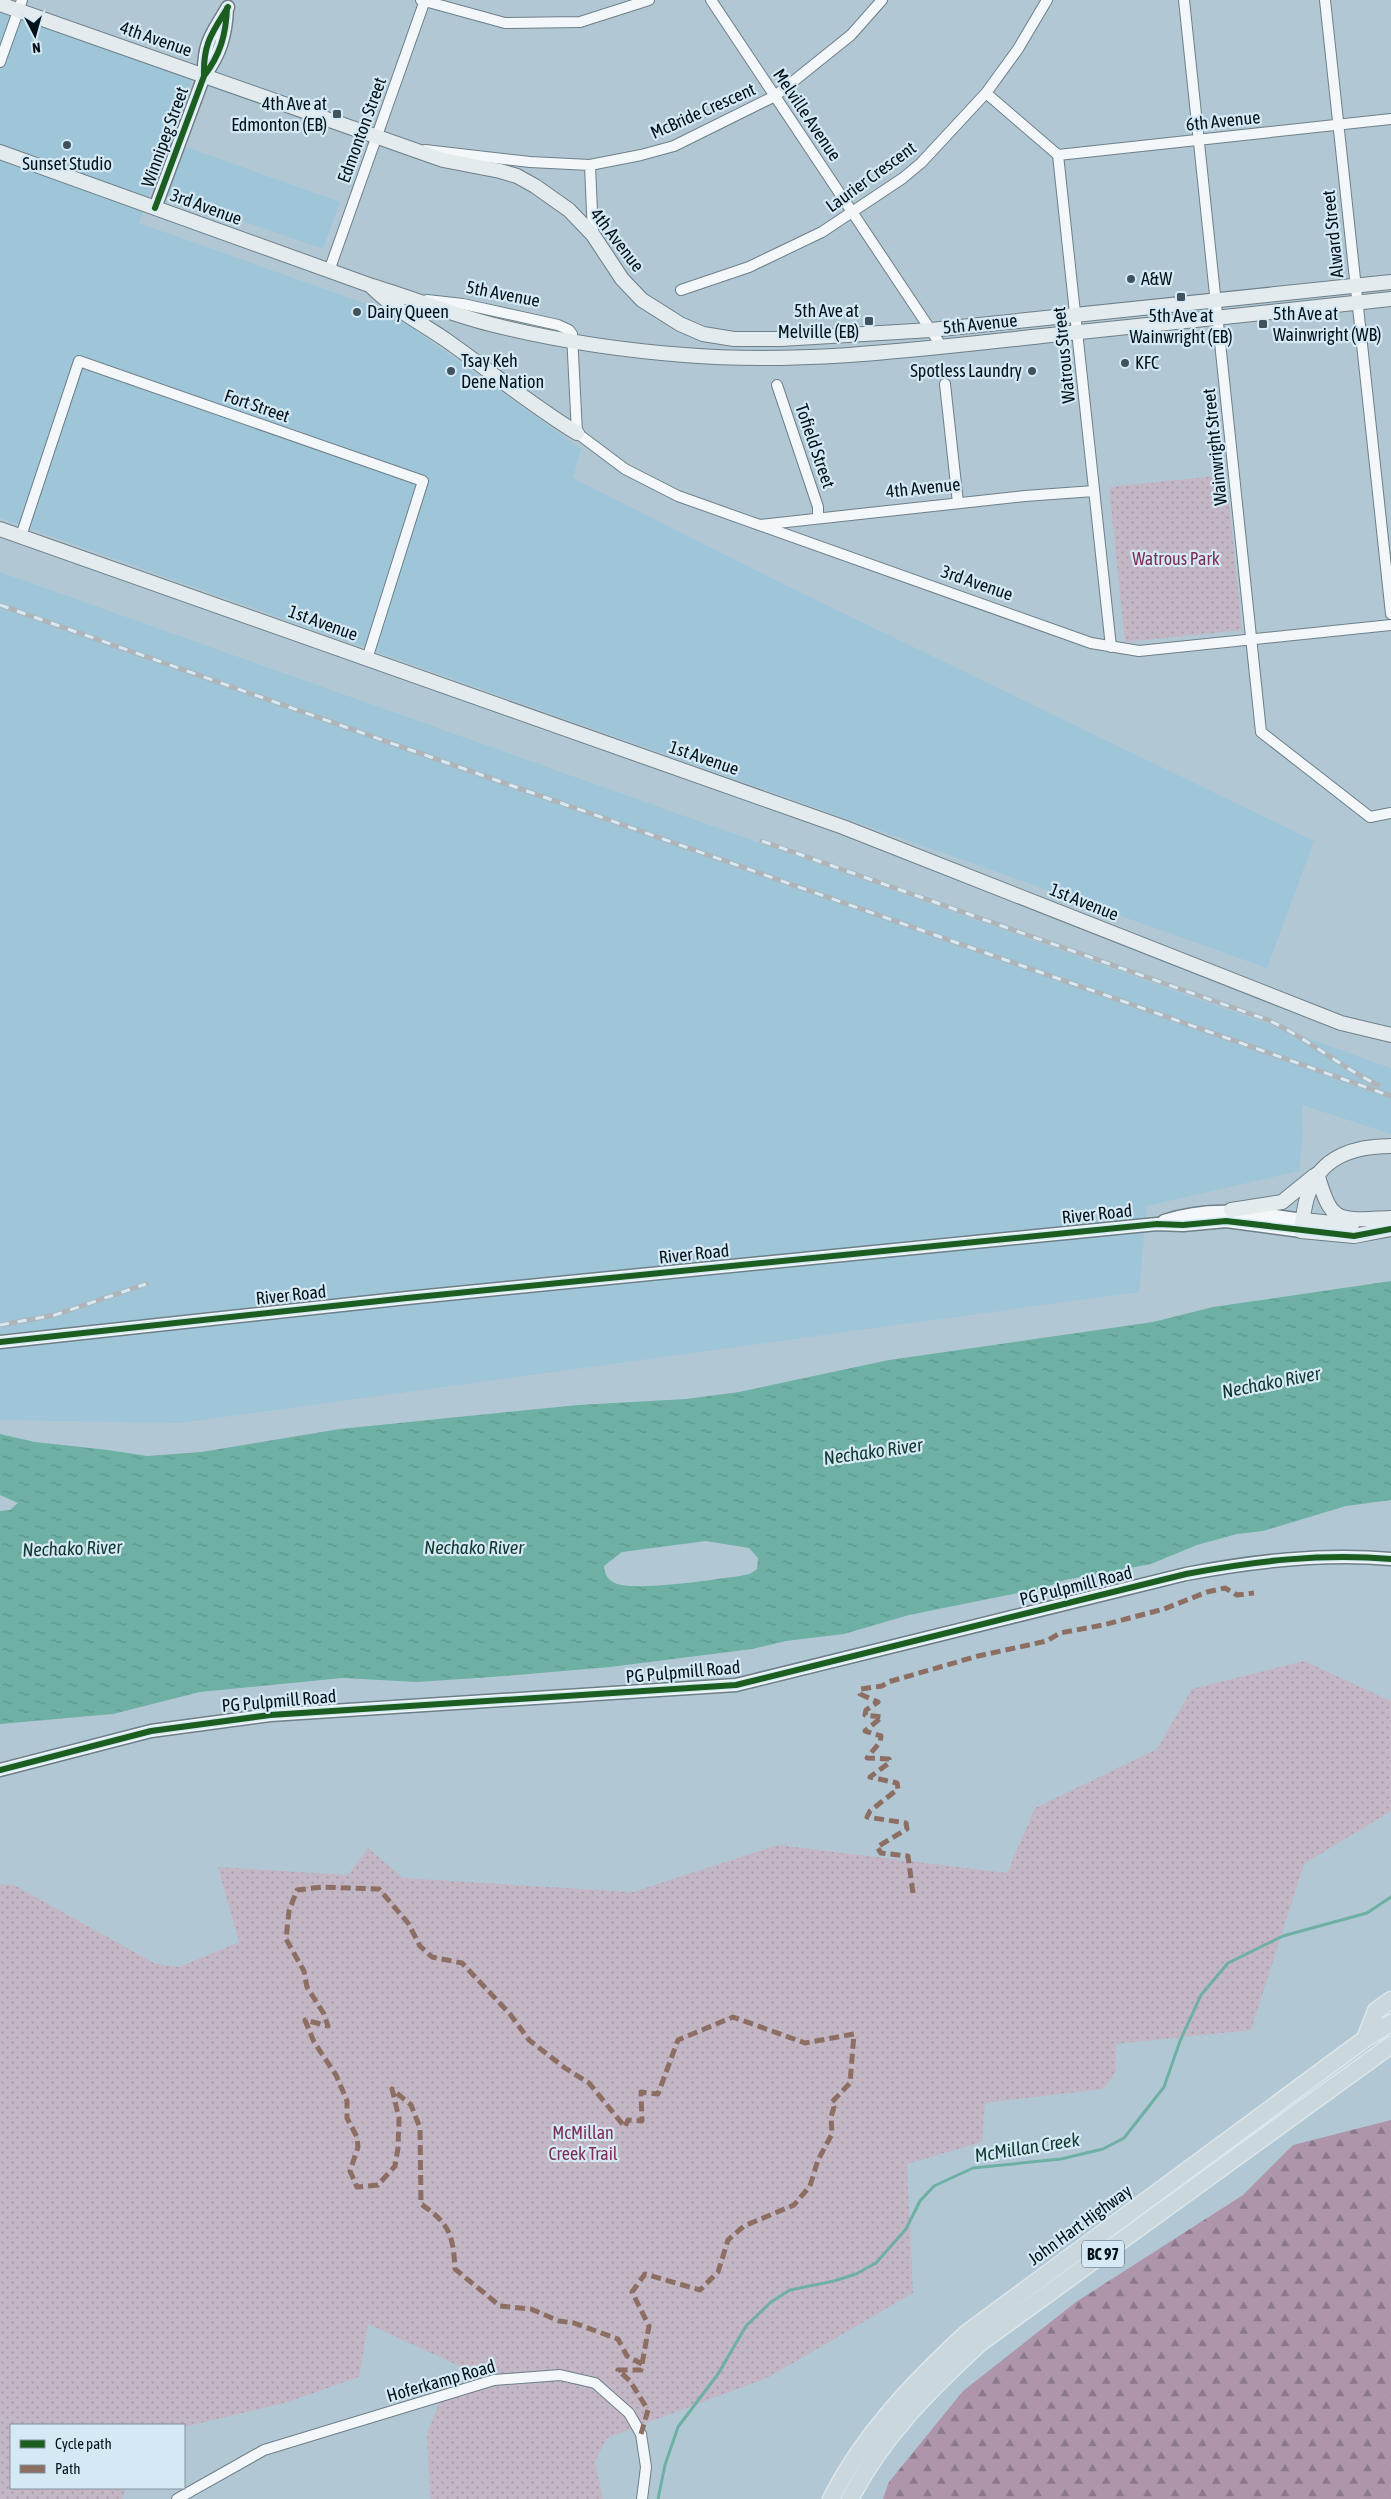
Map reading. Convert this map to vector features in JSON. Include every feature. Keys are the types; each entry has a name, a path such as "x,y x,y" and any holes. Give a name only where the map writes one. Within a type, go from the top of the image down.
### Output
{"highway":[{"path":"1365,2039 1376,2011 1391,2000"},
{"name":"John Hart Highway","path":"831,2499 847,2467 887,2415 922,2375 967,2333 1365,2039 1391,2023"},
{"name":"BC 97","path":"850,2499 862,2477 897,2426 933,2387 980,2343 1391,2045"}],"main road":[{"name":"4th Avenue","path":"0,4 20,5 204,76 443,160 517,176 569,210 593,235 622,279 642,300 673,320 703,334"},
{"name":"3rd Avenue","path":"0,152 372,286"},
{"name":"5th Avenue","path":"703,334 734,339 781,339 931,330 1216,302 1391,282"},
{"name":"5th Avenue","path":"372,286 489,324 572,341 683,355 750,358 942,347 1391,299"},
{"path":"372,286 389,304 446,340 551,418 577,433"},
{"name":"1st Avenue","path":"0,529 843,827 1341,1023 1391,1035"},
{"path":"1231,1210 1282,1202 1332,1160 1348,1151 1368,1146 1391,1146"},
{"path":"1317,1174 1331,1210 1338,1216 1350,1218 1391,1218"},
{"path":"1302,1226 1308,1193 1317,1174"},
{"name":"River Road","path":"1302,1226 1371,1224 1391,1218"},
{"name":"River Road","path":"1302,1226 1354,1236 1391,1229"}],"street":[{"path":"424,0 505,23 580,22 649,0"},
{"name":"Edmonton Street","path":"329,271 424,0"},
{"name":"Melville Avenue","path":"710,0 942,347"},
{"name":"McBride Crescent","path":"590,164 641,155 674,146 775,96 851,36 882,0"},
{"name":"Laurier Crescent","path":"681,290 750,267 822,232 921,164 986,92 1018,49 1047,0"},
{"name":"Wainwright Street","path":"1184,0 1260,732 1370,817 1391,813"},
{"name":"Alward Street","path":"1325,0 1391,614"},
{"name":"Winnipeg Street","path":"155,208 204,76 203,56 214,27 229,4"},
{"path":"0,62 20,5"},
{"path":"986,92 1058,155"},
{"name":"6th Avenue","path":"1058,155 1391,119"},
{"name":"4th Avenue","path":"412,149 530,162 590,164"},
{"name":"Watrous Street","path":"1058,155 1111,647"},
{"path":"590,164 593,235"},
{"path":"572,341 577,433"},
{"name":"Fort Street","path":"21,536 79,361 423,481 367,659"},
{"path":"945,384 958,503"},
{"name":"Tofield Street","path":"777,385 818,507 818,517"},
{"name":"3rd Avenue","path":"577,433 625,469 678,496 1091,643 1139,651 1391,625"},
{"name":"4th Avenue","path":"756,525 818,517 1094,491"},
{"name":"River Road","path":"1157,1224 1182,1215 1231,1210 1302,1226"},
{"name":"River Road","path":"0,1342 407,1298 1157,1224 1183,1225 1226,1221 1302,1226"},
{"name":"PG Pulpmill Road","path":"0,1770 151,1731 270,1714 736,1685 1206,1570 1274,1560 1321,1558 1391,1559"},
{"name":"Hoferkamp Road","path":"177,2499 264,2450 494,2380 560,2375 595,2383 629,2413 641,2434 646,2468 642,2499"}],"shaded area":[{"path":"0,10 193,78 169,141 340,202 323,249 151,189 139,223 391,313 581,449 573,478 773,579 1314,841 1267,968 0,518"},
{"path":"0,572 1391,1068 1391,1134 1302,1105 1303,1132 1299,1171 1147,1206 1139,1292 180,1423 0,1420"}],"green space":[{"name":"Watrous Park","path":"1226,475 1242,630 1125,642 1109,487"},
{"name":"McMillan Creek Trail","path":"1304,1661 1391,1701 1391,1811 1304,1864 1251,2030 1116,2044 1116,2072 1103,2089 985,2103 982,2142 907,2164 913,2293 769,2377 607,2438 595,2462 603,2499 430,2499 427,2433 441,2399 479,2375 368,2324 359,2377 288,2402 185,2427 185,2424 10,2424 10,2489 126,2489 122,2499 0,2499 0,1884 14,1885 156,1964 179,1967 239,1942 218,1867 348,1875 368,1848 403,1878 633,1892 778,1845 1007,1873 1035,1808 1157,1749 1192,1689"},
{"path":"1391,2120 1391,2499 883,2499 889,2482 963,2391 1076,2302 1243,2195 1293,2145"}],"water":[{"name":"Nechako River","path":"1391,1281 1391,1500 1346,1506 1263,1531 1237,1534 1197,1545 1151,1564 1065,1580 1043,1588 909,1615 844,1634 786,1641 752,1649 610,1667 492,1677 417,1682 342,1678 200,1692 113,1714 0,1724 0,1511 10,1510 18,1503 0,1495 0,1434 35,1442 147,1456 201,1452 340,1429 578,1405 686,1399 739,1392 889,1360 1153,1322 1213,1307","holes":["706,1541 749,1548 758,1558 757,1569 750,1574 740,1576 654,1586 637,1586 613,1582 605,1573 604,1566 622,1552"]}],"waterway":[{"name":"McMillan Creek","path":"658,2499 665,2465 678,2427 718,2374 746,2326 771,2302 790,2290 834,2281 856,2274 876,2263 906,2229 920,2201 934,2186 973,2168 1061,2159 1103,2149 1124,2138 1164,2087 1180,2041 1201,1995 1228,1963 1283,1936 1367,1913 1391,1897"}],"railway":[{"path":"0,605 1391,1096"},
{"path":"762,841 1268,1020 1378,1085"},
{"path":"0,1325 55,1315 146,1284"}],"marked path":[{"path":"913,1893 908,1856 881,1853 877,1847 907,1829 906,1823 867,1817 870,1811 898,1789 897,1783 870,1777 889,1763 889,1759 867,1758 880,1742 881,1736 865,1731 882,1717 865,1715 866,1710 878,1702 860,1694 861,1689 882,1686 888,1682 978,1656 1047,1641 1060,1633 1103,1625 1164,1609 1207,1592 1225,1588 1237,1595 1254,1593"},
{"path":"641,2434 648,2410 630,2381 618,2370 641,2370 649,2326 632,2292 645,2274 700,2290 718,2272 728,2240 744,2226 794,2205 810,2186 818,2160 832,2134 831,2117 834,2107 832,2102 850,2083 854,2034 805,2043 733,2017 678,2040 658,2094 641,2092 642,2121 628,2120 625,2127 589,2083 565,2068 529,2040 510,2014 462,1963 432,1957 420,1946 408,1923 379,1889 322,1887 297,1890 289,1911 286,1939 304,1971 307,1987 324,2014 328,2026 305,2020 314,2042 336,2075 347,2101 347,2118 357,2137 358,2147 350,2171 357,2187 378,2185 395,2166 399,2118 392,2089 411,2105 420,2128 421,2204 431,2211 448,2231 453,2247 455,2269 500,2306 531,2309 559,2321 574,2323 618,2339 627,2356 642,2364"}],"cycle path":[{"path":"204,76 207,47 213,32 228,7"},
{"path":"155,208 204,76 221,44 227,8"},
{"path":"0,1342 407,1298 1157,1224 1183,1225 1226,1221 1354,1236 1391,1229"},
{"path":"0,1770 151,1731 270,1715 736,1685 1186,1574 1288,1559 1339,1557 1391,1559"}],"place":[{"name":"4th Ave at Edmonton (EB)","path":"337,114"},
{"name":"Sunset Studio","path":"67,145"},
{"name":"A&W","path":"1131,279"},
{"name":"5th Ave at Wainwright (EB)","path":"1181,297"},
{"name":"Dairy Queen","path":"357,312"},
{"name":"5th Ave at Melville (EB)","path":"869,321"},
{"name":"5th Ave at Wainwright (WB)","path":"1263,324"},
{"name":"KFC","path":"1125,363"},
{"name":"Tsay Keh Dene Nation","path":"451,371"},
{"name":"Spotless Laundry","path":"1032,371"}]}
